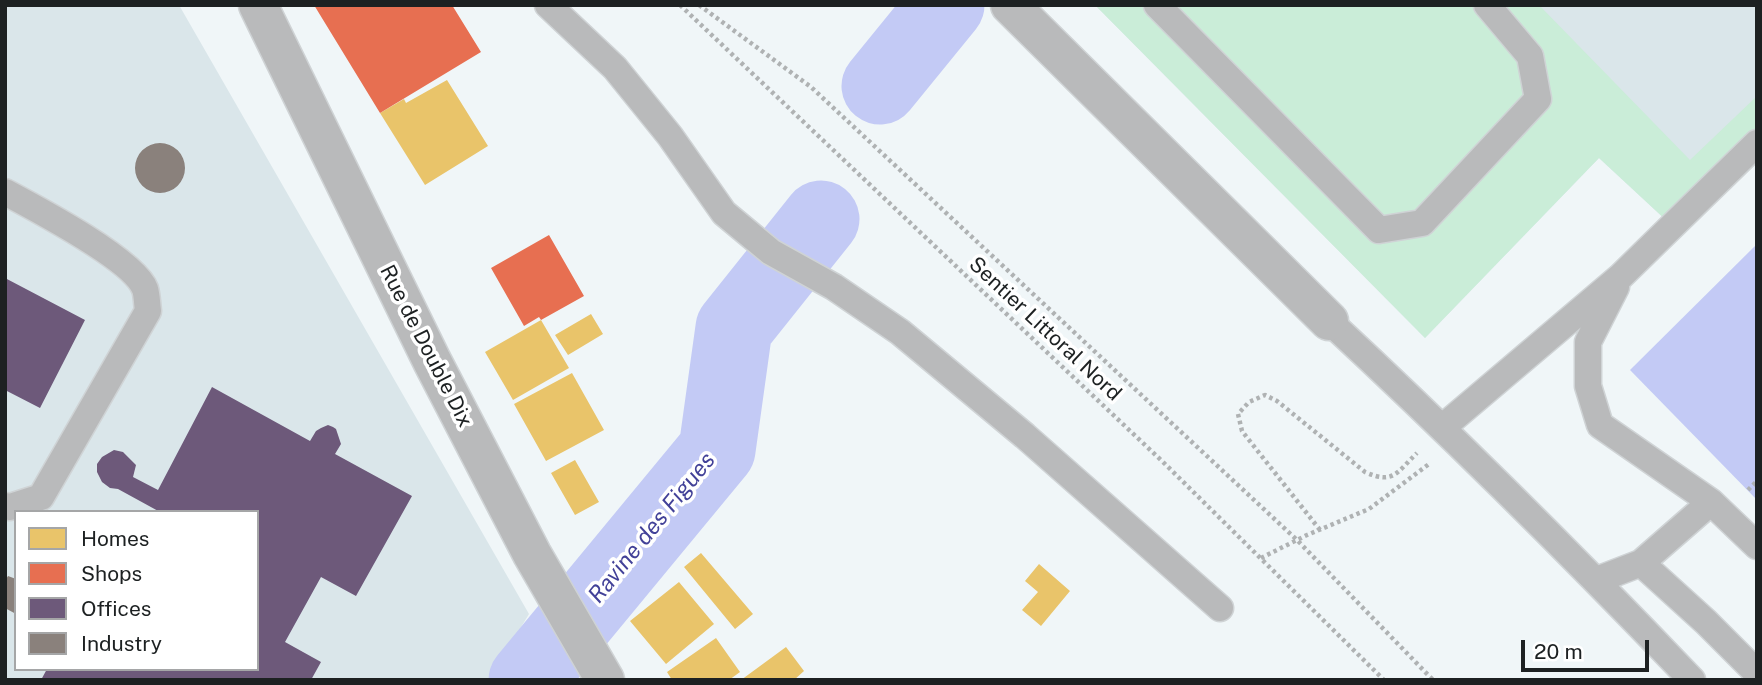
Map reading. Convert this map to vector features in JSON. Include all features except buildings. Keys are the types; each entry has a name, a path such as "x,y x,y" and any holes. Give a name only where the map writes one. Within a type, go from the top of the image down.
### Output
{"street":[{"name":"Rue de Double Dix","path":"258,5 432,361 532,554 605,680"},
{"path":"1010,5 1329,321"}],"lane":[{"path":"548,5 615,68 670,136 724,213 771,252 834,287 900,332 1025,436 1220,608"},
{"path":"1157,5 1379,230 1422,223 1538,99 1530,56 1487,5"},
{"path":"1450,435 1620,277 1757,143"},
{"path":"5,192 64,225 123,263 145,288 148,311 41,497 10,507 5,506"},
{"path":"1620,277 1588,342 1588,386 1600,425 1711,502 1757,545"},
{"path":"1329,321 1450,435 1597,580 1692,680"},
{"path":"1597,580 1641,563 1711,502"},
{"path":"1641,563 1757,673"}],"path":[{"name":"Sentier Littoral Nord","path":"680,5 1163,462 1384,680"},
{"path":"699,5 811,87 1297,540 1433,680"},
{"path":"1320,530 1242,431 1238,414 1249,402 1265,395 1276,401 1365,472 1380,479 1393,477 1450,435"},
{"path":"1261,558 1369,509 1450,435"},
{"path":"1747,490 1757,481"}],"shaded area":[{"path":"5,5 179,5 529,614 489,680 5,680"},
{"path":"1095,5 1757,5 1757,135 1668,222 1599,158 1425,338"}],"green space":[{"path":"1095,5 1539,5 1690,160 1757,96 1757,135 1668,222 1599,158 1425,338"}],"water":[{"path":"1757,244 1757,500 1630,370"}],"waterway":[{"name":"Ravine des Figues","path":"880,86 946,5"},
{"name":"Ravine des Figues","path":"527,680 717,450 734,328 821,219"}]}
